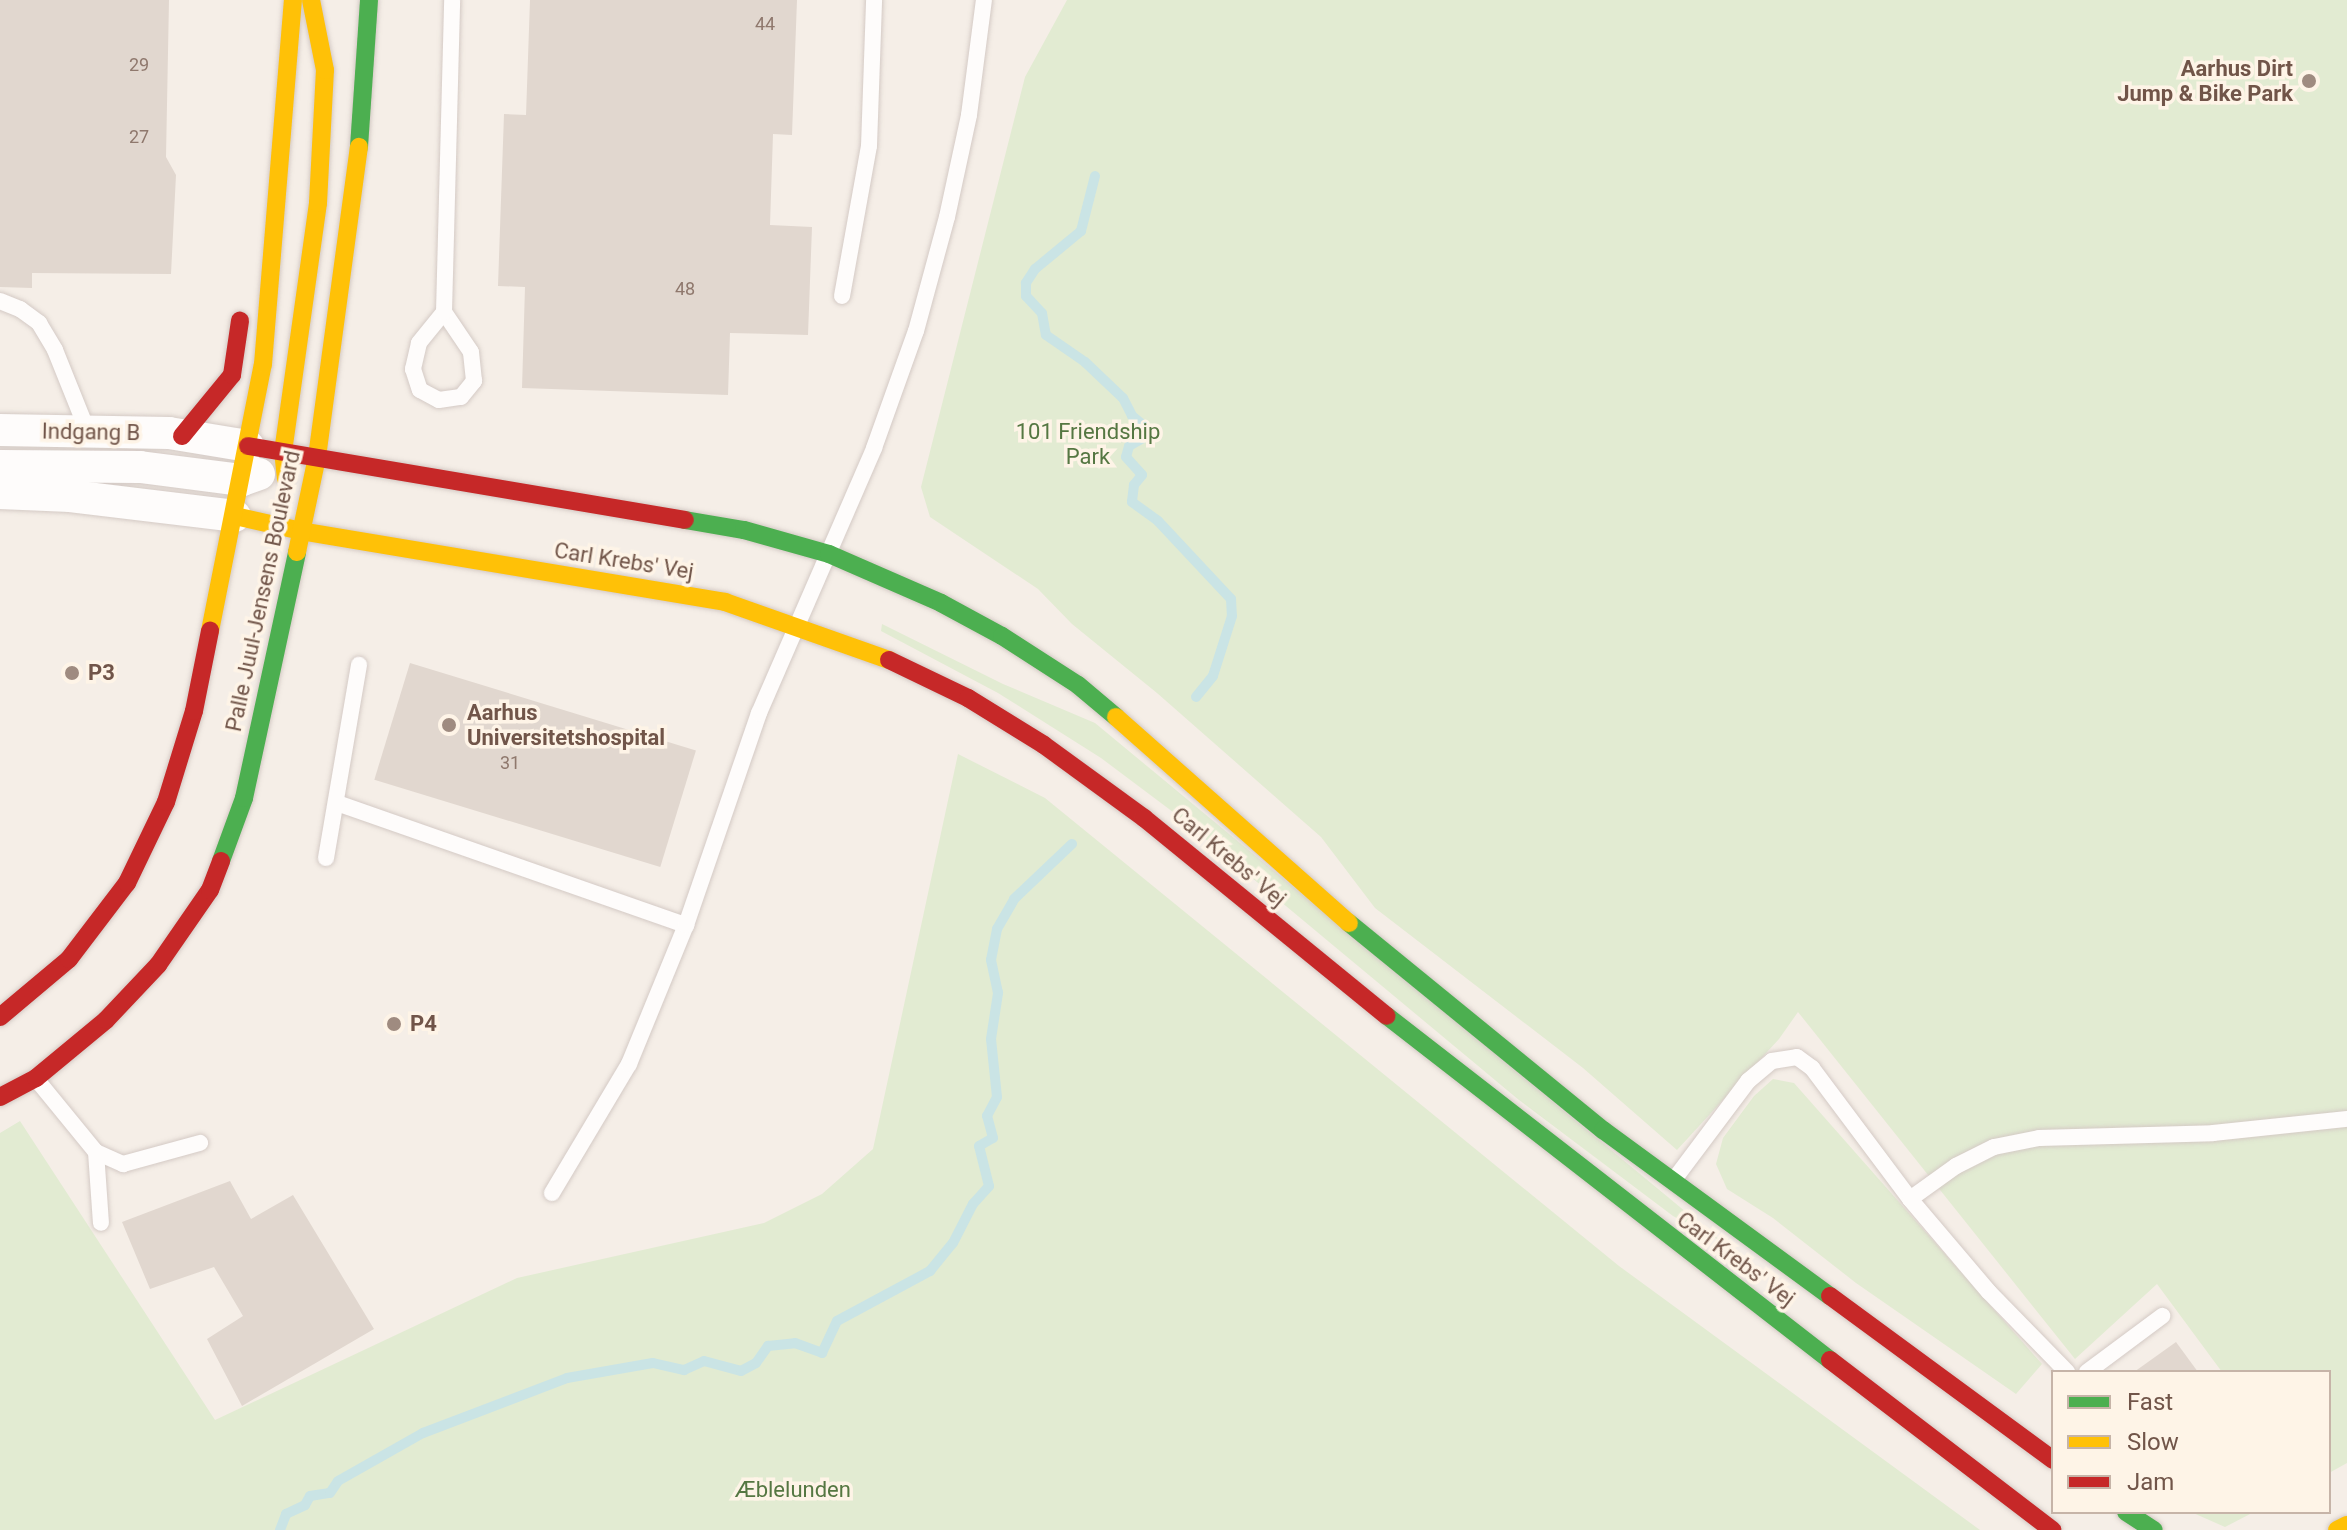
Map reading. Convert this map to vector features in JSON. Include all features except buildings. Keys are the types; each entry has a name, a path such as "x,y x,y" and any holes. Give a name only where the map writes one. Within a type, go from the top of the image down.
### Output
{"street":[{"name":"Palle Juul-Jensens Boulevard","path":"0,1017 24,1000 69,959 127,883 166,802 194,711 263,364 293,0"},
{"path":"301,531 283,459 318,203 325,70 311,0"},
{"name":"Palle Juul-Jensens Boulevard","path":"0,1097 36,1078 106,1020 158,965 210,890 244,798 317,457 359,147 369,0"},
{"path":"253,244 285,112"},
{"path":"182,436 232,375 243,304"},
{"name":"Indgang B","path":"0,430 182,436 248,446"},
{"path":"248,446 283,459 317,457"},
{"name":"Carl Krebs' Vej","path":"317,457 744,530 829,554 941,603 1002,636 1078,685 1180,770 1360,933 1672,1183 2051,1459"},
{"path":"0,466 140,467 242,480 283,459"},
{"path":"0,493 70,496 235,516"},
{"name":"Carl Krebs' Vej","path":"235,516 301,531 725,602 907,666 1044,745 1144,818 1343,982 1624,1203 2052,1530"},
{"path":"2129,1514 2154,1530"},
{"path":"2337,1530 2347,1525"}],"lane":[{"path":"444,312 419,343 413,369 420,390 439,400 461,397 474,381 471,352 444,312 452,0"},
{"path":"842,296 869,146 874,0"},
{"path":"552,1193 629,1064 686,925 759,713 874,448 916,331 947,217 969,115 984,0"},
{"path":"0,301 20,309 39,323 55,350 88,432"},
{"path":"326,858 359,665"},
{"path":"337,803 686,925"},
{"path":"1672,1183 1748,1081 1772,1061 1797,1057 1812,1068 1910,1199 1989,1292 2065,1370"},
{"path":"36,1078 96,1152 123,1164 200,1143"},
{"path":"1910,1199 1956,1166 1994,1147 2039,1138 2213,1133 2347,1119"},
{"path":"96,1152 101,1223"},
{"path":"2090,1370 2162,1316"}],"green space":[{"name":"101 Friendship Park","path":"1067,0 2347,0 2347,1463 2331,1472 2331,1370 2221,1370 2157,1284 2075,1359 1798,1012 1779,1039 1677,1150 1583,1068 1375,908 1321,837 1157,693 1072,624 1038,589 930,517 921,487 1025,77"},
{"path":"882,624 1003,684 1095,723 1721,1241 1673,1216 1519,1100 1173,812 1101,758 998,693 881,631"},
{"name":"Æblelunden","path":"958,754 1045,798 1619,1266 1980,1530 0,1530 0,1133 20,1121 215,1420 517,1278 764,1223 822,1194 873,1149"},
{"path":"1773,1079 1794,1083 2042,1364 2016,1394 1856,1283 1773,1218 1727,1189 1716,1164 1723,1138 1754,1096"},
{"path":"2196,1514 2250,1514 2225,1527"}],"waterway":[{"path":"1095,176 1081,231 1035,269 1026,283 1026,296 1042,313 1046,335 1085,362 1123,398 1132,416 1143,425 1143,438 1129,446 1126,457 1142,475 1134,485 1132,502 1158,521 1231,599 1232,616 1213,676 1196,697"},
{"path":"280,1530 286,1514 305,1505 310,1496 330,1493 338,1481 423,1433 567,1378 653,1363 684,1370 704,1361 741,1371 756,1363 768,1346 795,1343 822,1353 837,1321 930,1271 953,1243 973,1204 989,1186 979,1146 993,1138 987,1116 997,1097 991,1039 998,993 991,960 997,929 1014,899 1072,844"}],"traffic: fast":[{"path":"359,147 369,0"},
{"path":"685,520 744,530 829,554 941,603 1002,636 1078,685 1116,717"},
{"path":"221,861 244,798 297,552"},
{"path":"1349,923 1603,1130 1830,1296"},
{"path":"1387,1016 1830,1360"},
{"path":"2129,1514 2154,1530"}],"traffic: slow":[{"path":"210,631 263,364 293,0"},
{"path":"286,479 283,452 318,203 325,70 311,0"},
{"path":"297,552 317,457 359,147"},
{"path":"235,516 301,531 725,602 889,660"},
{"path":"1116,717 1349,923"},
{"path":"2337,1530 2347,1525"}],"traffic: jam":[{"path":"182,436 232,375 240,321"},
{"path":"248,446 685,520"},
{"path":"0,1017 69,959 127,883 166,802 194,711 210,631"},
{"path":"889,660 968,698 1044,745 1144,818 1387,1016"},
{"path":"0,1097 36,1078 106,1020 158,965 210,890 221,861"},
{"path":"1830,1296 2051,1459"},
{"path":"1830,1360 2052,1530"}],"place":[{"name":"Aarhus Dirt Jump & Bike Park","path":"2309,81"},
{"name":"P3","path":"72,673"},
{"name":"Aarhus Universitetshospital","path":"449,725"},
{"name":"P4","path":"394,1024"}]}
